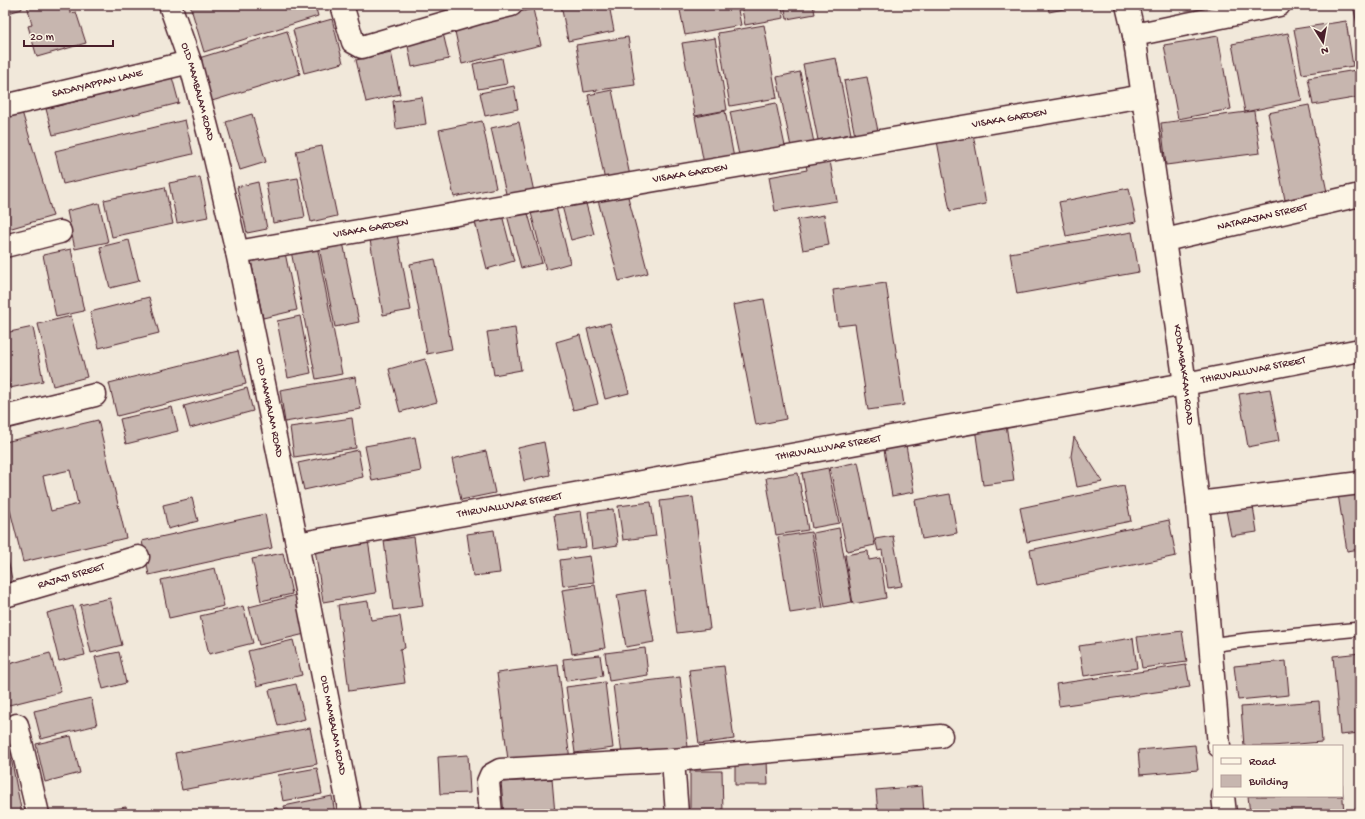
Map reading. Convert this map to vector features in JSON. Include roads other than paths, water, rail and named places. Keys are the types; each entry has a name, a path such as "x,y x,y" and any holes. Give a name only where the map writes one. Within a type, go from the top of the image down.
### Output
{"street":[{"name":"OLD MAMBALAM ROAD","path":"170,5 190,62 215,158 237,252 297,544 350,814"},
{"path":"342,5 353,42 362,47 481,8 511,5"},
{"name":"KODAMBAKKAM ROAD","path":"1127,5 1134,35 1185,384 1198,503 1219,745"},
{"path":"1134,35 1279,5"},
{"name":"SADAIYAPPAN LANE","path":"5,106 190,62"},
{"name":"VISAKA GARDEN","path":"237,252 1143,96"},
{"name":"NATARAJAN STREET","path":"1165,240 1360,195"},
{"path":"5,246 60,232"},
{"name":"THIRUVALLUVAR STREET","path":"297,544 1185,384 1360,350"},
{"path":"5,417 95,395"},
{"path":"1198,503 1360,483"},
{"name":"RAJAJI STREET","path":"5,596 138,557"},
{"path":"17,725 38,814"},
{"path":"491,814 488,782 491,775 500,770 673,760 941,736"},
{"path":"673,760 677,814"},
{"path":"1223,797 1225,814"}],"lane":[{"path":"1210,645 1360,629"}]}
